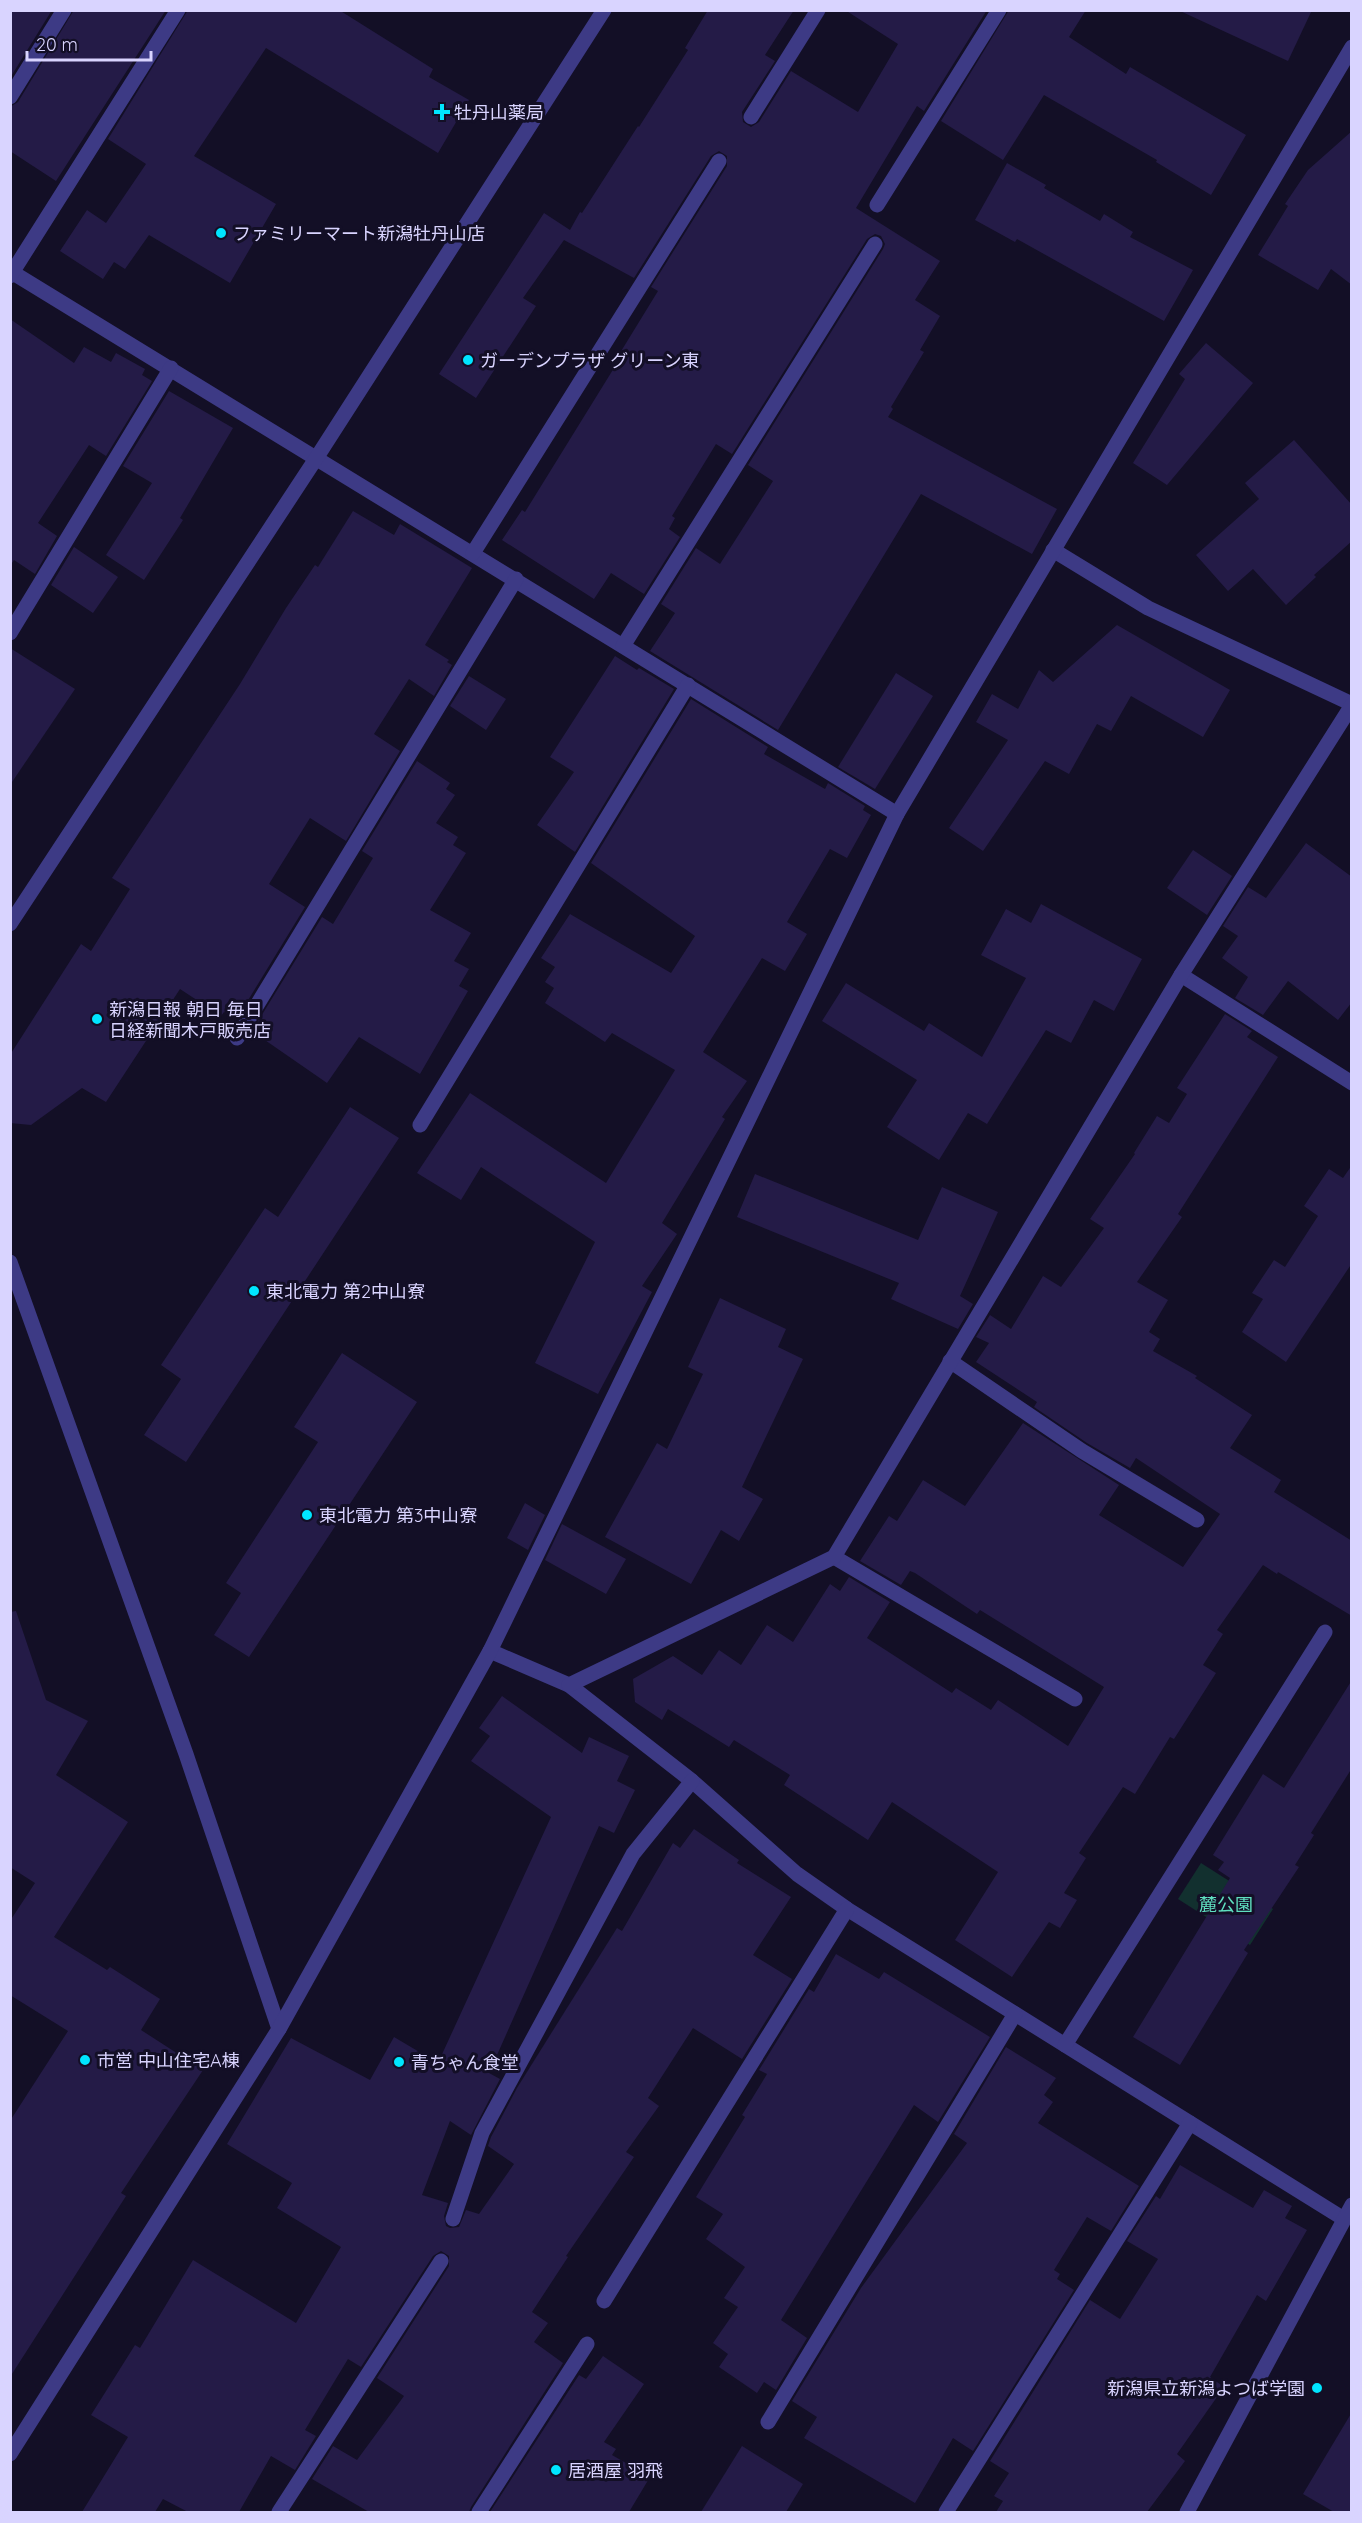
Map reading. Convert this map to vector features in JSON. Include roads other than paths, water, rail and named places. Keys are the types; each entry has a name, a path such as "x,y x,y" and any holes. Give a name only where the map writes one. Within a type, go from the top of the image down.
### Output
{"street":[{"path":"10,97 64,10"},
{"path":"178,10 11,273 317,457 897,814"},
{"path":"10,924 317,457 604,10"},
{"path":"751,117 818,10"},
{"path":"877,205 999,10"},
{"path":"10,2454 279,2029 490,1651 897,814 1352,47"},
{"path":"473,553 719,161"},
{"path":"623,646 875,244"},
{"path":"10,633 171,368"},
{"path":"569,1685 834,1557 1181,975 1352,704 1148,608 1053,550"},
{"path":"237,1038 516,579"},
{"path":"420,1125 688,685"},
{"path":"1181,975 1351,1082"},
{"path":"10,1262 186,1754 279,2029"},
{"path":"950,1361 1082,1451 1197,1520"},
{"path":"834,1557 1075,1699"},
{"path":"1065,2045 1325,1632"},
{"path":"490,1651 569,1685 692,1781 797,1874 847,1909 1190,2123 1348,2212 1187,2512"},
{"path":"453,2219 482,2133 633,1854 692,1781"},
{"path":"604,2301 847,1909"},
{"path":"768,2422 1015,2014"},
{"path":"946,2512 1190,2123"},
{"path":"279,2512 441,2261"},
{"path":"479,2512 587,2343"}],"place":[{"name":"牡丹山薬局","path":"442,112"},
{"name":"ファミリーマート新潟牡丹山店","path":"221,233"},
{"name":"ガーデンプラザ グリーン東","path":"468,360"},
{"name":"新潟日報 朝日 毎日 日経新聞木戸販売店","path":"97,1019"},
{"name":"東北電力 第2中山寮","path":"254,1291"},
{"name":"東北電力 第3中山寮","path":"307,1515"},
{"name":"市営 中山住宅A棟","path":"85,2060"},
{"name":"青ちゃん食堂","path":"399,2062"},
{"name":"新潟県立新潟よつば学園","path":"1317,2388"},
{"name":"居酒屋 羽飛","path":"556,2470"}],"park label":[{"name":"麓公園","path":"1226,1904"}]}
